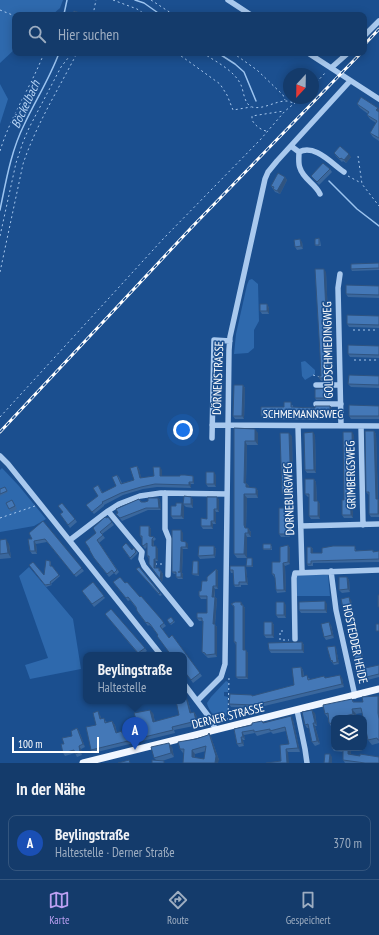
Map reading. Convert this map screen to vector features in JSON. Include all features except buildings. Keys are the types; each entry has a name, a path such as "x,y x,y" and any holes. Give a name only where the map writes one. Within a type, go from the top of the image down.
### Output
{"main road":[{"name":"DERNER STRASSE","path":"83,763 379,689"}],"street":[{"path":"228,0 246,12"},
{"path":"367,33 379,21"},
{"path":"313,56 379,100"},
{"path":"330,67 344,56"},
{"name":"DÖRNENSTRASSE","path":"197,701 221,677 225,664 230,341 265,179 268,172 350,81"},
{"path":"291,146 299,152 300,168 318,189 320,194"},
{"path":"299,152 304,150 317,152 344,172"},
{"name":"GOLDSCHMIEDINGWEG","path":"340,274 338,288 342,425"},
{"path":"212,438 214,340 230,341"},
{"path":"316,385 340,385"},
{"path":"316,404 341,404"},
{"name":"SCHMEMANNSWEG","path":"212,425 379,426"},
{"name":"DORNEBURGWEG","path":"298,426 302,572"},
{"name":"GRIMBERGSWEG","path":"361,426 363,524"},
{"path":"0,456 42,505 160,652"},
{"path":"165,493 165,529 169,539 168,575"},
{"path":"70,540 119,504 140,496 165,493 227,494"},
{"path":"108,511 142,552 143,564 191,624"},
{"path":"301,526 379,524"},
{"path":"295,639 295,573 379,570"},
{"name":"HOSTEDDER HEIDE","path":"331,571 334,597 355,696"},
{"path":"187,688 213,723 216,730"},
{"path":"297,710 307,763"}],"path":[{"path":"94,12 96,0"},
{"path":"113,0 141,11"},
{"path":"152,0 170,12"},
{"path":"0,10 12,15"},
{"path":"0,151 11,120 33,79 43,56"},
{"path":"0,236 16,163 23,142 61,67 70,56"},
{"path":"0,272 23,164 28,148 75,56"},
{"path":"181,56 220,84 227,95 233,110 283,101"},
{"path":"207,56 235,76 241,85 248,104 253,107"},
{"path":"237,56 257,70 283,95"},
{"path":"319,79 330,67"},
{"path":"0,417 169,232 267,132 284,111 294,104"},
{"path":"267,132 254,124 252,116 284,111"},
{"path":"358,156 362,184"},
{"path":"344,172 362,184 379,206"},
{"path":"354,330 376,330"},
{"path":"354,360 377,360"},
{"path":"313,375 316,377 323,377"},
{"path":"0,518 42,505"},
{"path":"155,564 169,565"},
{"path":"280,640 280,631 282,631"},
{"path":"277,640 295,639"},
{"path":"228,720 229,677"}],"shaded area":[{"path":"0,0 63,0 60,8 55,12 12,12 12,52 0,63"},
{"path":"0,84 8,99 0,124"},
{"path":"252,279 258,284 259,321 254,330 254,348 248,353 234,354 236,334 247,285 249,280"},
{"path":"305,361 315,370 315,374 305,380 302,376 301,362"},
{"path":"2,468 46,519 34,526 0,532 0,470"},
{"path":"29,567 73,619 81,669 30,679 25,665 48,658 19,576"},
{"path":"296,575 328,575 330,596 297,596"},
{"path":"226,681 228,682 228,692 224,692 224,696 228,697 228,710 225,718 222,720 212,713 207,703"}],"waterway":[{"name":"Böckelbach","path":"64,12 67,0"},
{"path":"135,0 144,3 157,12"},
{"name":"Böckelbach","path":"0,210 9,166 19,135 58,56"},
{"path":"223,56 244,72 256,101"},
{"path":"329,181 357,209 379,226"}],"railway":[{"path":"367,42 379,29"},
{"path":"0,432 192,227 358,56"}],"place":[{"name":"Beylingstraße","path":"135,750"}]}
